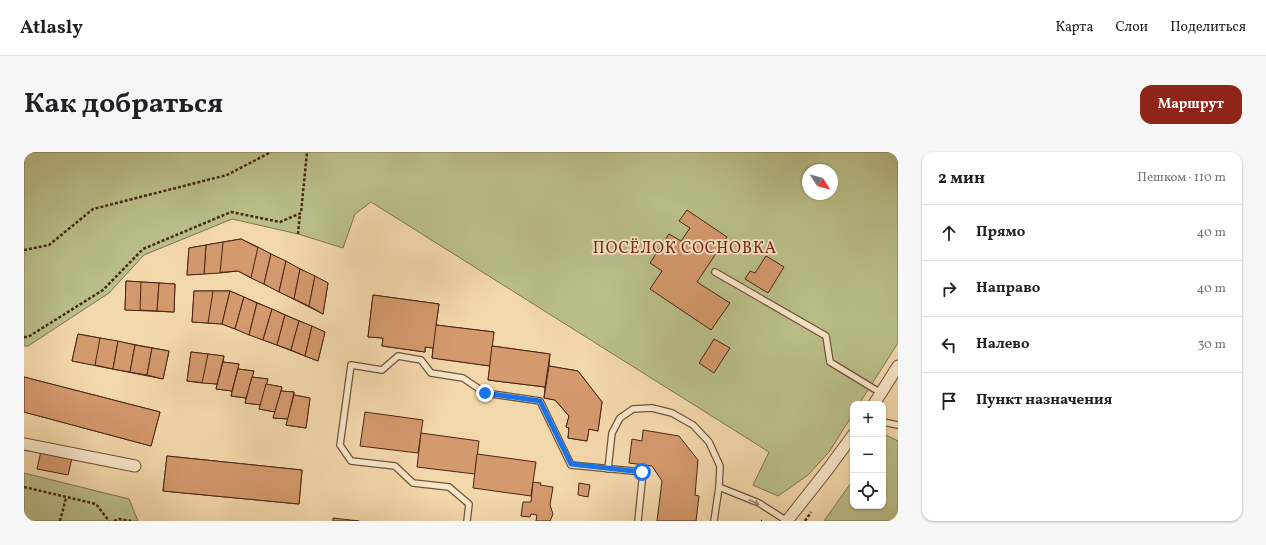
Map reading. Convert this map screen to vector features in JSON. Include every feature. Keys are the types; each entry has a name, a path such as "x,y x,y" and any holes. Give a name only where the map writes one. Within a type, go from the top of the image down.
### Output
{"street":[{"path":"876,401 898,366"},
{"path":"787,521 852,437"},
{"path":"24,444 135,466"}],"lane":[{"path":"715,272 826,336 830,362 881,393"},
{"path":"467,521 469,504 449,487 413,482 395,466 351,461 340,445 351,365 382,370 398,356 406,357 421,360 431,373 462,378 485,393 540,401 571,464 642,472 638,521"},
{"path":"608,469 612,433 620,418 633,409 652,408 672,414 693,425 710,442 720,466 719,487 714,521"},
{"path":"886,423 898,425"},
{"path":"719,487 759,503 787,521"}],"path":[{"path":"24,250 49,245 93,209 227,175 271,152"},
{"path":"298,234 307,152"},
{"path":"24,337 28,337 103,290 142,249 231,212 280,222 300,213"},
{"path":"24,488 96,504 109,521"},
{"path":"60,521 66,498"},
{"path":"114,521 119,519 131,521"}],"green space":[{"path":"24,152 898,152 898,343 861,401 850,401 850,419 829,452 808,475 778,496 753,485 769,452 371,202 355,214 343,248 298,234 232,219 144,255 109,293 28,346 24,346"},
{"path":"886,435 898,441 898,521 824,521 850,484 850,509 886,509"},
{"path":"24,473 129,499 138,521 24,521"}],"building":[{"path":"687,210 727,237 697,282 730,303 711,330 650,289 662,271 650,263 669,234 681,241 690,228 679,221"},
{"path":"241,239 258,247 251,278 238,271"},
{"path":"241,239 238,271 220,273 223,242"},
{"path":"241,239 328,283 323,314 238,271 187,275 189,248"},
{"path":"223,242 220,273 204,274 206,245"},
{"path":"206,245 204,274 187,275 189,248"},
{"path":"258,247 271,254 264,284 251,278"},
{"path":"271,254 286,261 279,292 264,284"},
{"path":"766,256 784,267 768,293 745,279 750,271 755,273"},
{"path":"286,261 300,269 294,299 279,292"},
{"path":"300,269 315,276 309,306 294,299"},
{"path":"315,276 328,283 323,314 309,306"},
{"path":"126,281 141,282 140,310 125,310"},
{"path":"126,281 175,284 174,312 125,310"},
{"path":"141,282 159,283 157,311 140,310"},
{"path":"159,283 175,284 174,312 157,311"},
{"path":"194,291 213,291 208,323 192,322"},
{"path":"194,291 230,291 325,332 318,361 222,324 192,322"},
{"path":"213,291 230,291 222,324 208,323"},
{"path":"230,291 244,297 235,329 222,324"},
{"path":"373,295 439,304 433,348 425,347 425,352 382,346 383,338 368,337"},
{"path":"373,295 439,304 436,325 494,332 492,346 550,354 549,366 578,371 602,402 598,431 589,429 587,441 568,438 569,428 566,427 569,416 555,400 544,398 545,387 488,380 490,366 432,358 433,348 425,347 425,352 382,346 383,338 368,337"},
{"path":"244,297 257,303 249,335 235,329"},
{"path":"257,303 272,309 263,340 249,335"},
{"path":"272,309 285,315 277,345 263,340"},
{"path":"285,315 299,321 291,350 277,345"},
{"path":"299,321 312,326 305,356 291,350"},
{"path":"436,325 494,332 490,366 432,358"},
{"path":"312,326 325,332 318,361 305,356"},
{"path":"78,334 100,338 95,365 72,361"},
{"path":"78,334 169,351 163,379 72,361"},
{"path":"100,338 118,341 113,369 95,365"},
{"path":"714,339 730,348 714,373 699,363"},
{"path":"118,341 135,345 130,372 113,369"},
{"path":"135,345 152,348 147,375 130,372"},
{"path":"492,346 550,354 545,387 488,380"},
{"path":"152,348 169,351 163,379 147,375"},
{"path":"191,352 208,354 202,383 187,381"},
{"path":"191,352 224,356 223,362 239,364 238,369 254,371 252,377 268,379 266,384 282,387 281,391 294,392 294,395 310,398 306,428 286,425 288,419 273,418 275,412 259,409 261,405 245,403 246,398 231,396 232,391 216,389 217,384 187,381"},
{"path":"208,354 224,356 217,384 202,383"},
{"path":"223,362 239,364 232,391 216,389"},
{"path":"549,366 578,371 602,402 598,431 589,429 587,441 568,438 569,428 566,427 569,416 555,400 544,398"},
{"path":"238,369 254,371 246,398 231,396"},
{"path":"24,377 160,412 151,446 24,412"},
{"path":"24,377 160,412 151,446 24,412"},
{"path":"252,377 268,379 261,405 245,403"},
{"path":"266,384 282,387 275,412 259,409"},
{"path":"281,391 294,392 288,419 273,418"},
{"path":"294,395 310,398 306,428 286,425"},
{"path":"365,412 423,420 418,453 360,446"},
{"path":"643,430 679,436 698,460 695,495 699,496 696,521 657,521 662,481 652,466 629,463 632,439 642,441"},
{"path":"421,433 479,441 475,474 417,467"},
{"path":"41,451 72,458 68,475 37,469"},
{"path":"477,454 536,462 531,496 473,488"},
{"path":"167,456 302,470 299,504 163,491"},
{"path":"167,456 302,470 299,504 163,491"},
{"path":"533,482 541,483 540,485 553,487 550,505 553,514 550,521 536,521 537,515 531,514 530,517 521,516 523,502 531,502"},
{"path":"579,483 590,485 588,497 578,495"},
{"path":"333,518 359,521 333,521"}],"district":[{"name":"ПОСЁЛОК СОСНОВКА","path":"685,247"}],"route":[{"path":"485,393 540,401 571,464 642,472"}]}
